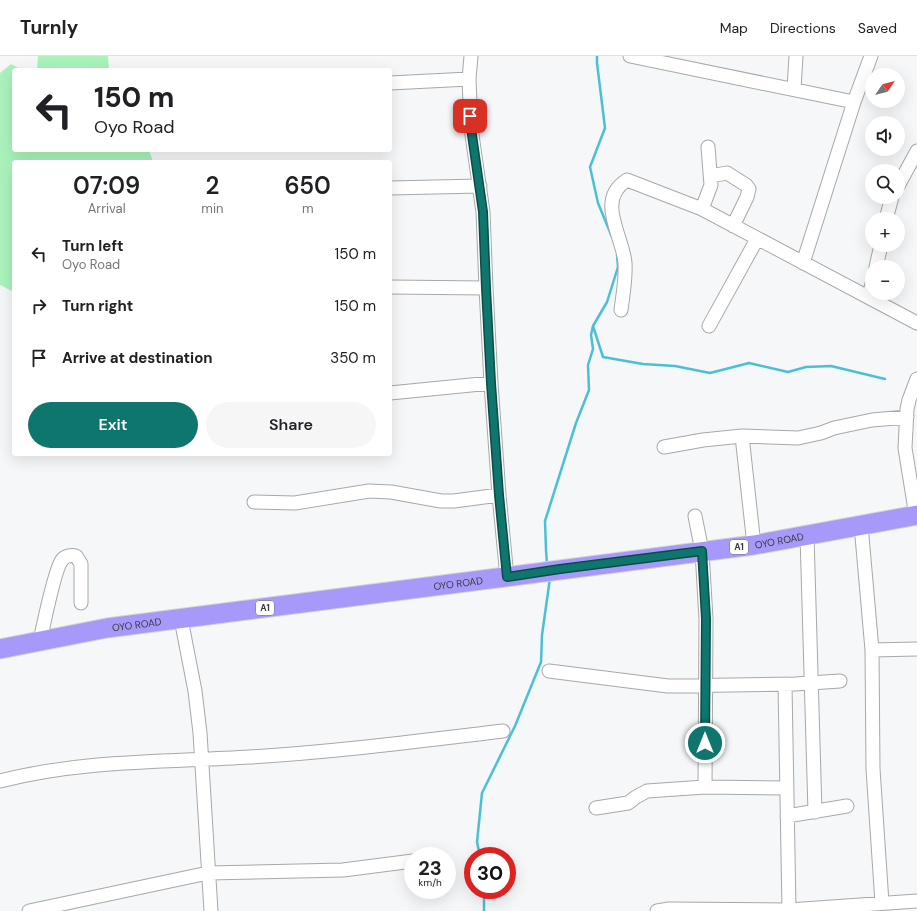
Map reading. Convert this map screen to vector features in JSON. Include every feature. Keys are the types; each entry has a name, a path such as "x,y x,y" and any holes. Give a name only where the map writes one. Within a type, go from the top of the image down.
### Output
{"highway":[{"name":"OYO ROAD","path":"0,649 107,628 754,545 916,515"}],"street":[{"path":"470,56 469,79 471,128 483,212 491,383 499,495 507,577"},
{"path":"630,56 681,61 854,102"},
{"path":"794,89 796,56"},
{"path":"803,263 854,102 871,56"},
{"path":"392,82 469,79"},
{"path":"702,209 711,185 708,147"},
{"path":"905,173 917,151"},
{"path":"711,176 727,173 746,185 749,189 747,197 733,226"},
{"path":"621,310 626,275 625,261 611,211 614,197 622,183 627,180 702,209 803,263 865,289"},
{"path":"392,188 480,186"},
{"path":"709,326 757,239"},
{"path":"392,286 486,288"},
{"path":"884,300 917,322"},
{"path":"916,515 906,454 909,400 917,379"},
{"path":"392,393 491,383"},
{"path":"664,447 704,440 742,436 798,438 821,434 834,428 872,420 907,417"},
{"path":"742,436 754,545"},
{"path":"254,502 295,502 369,491 391,492 442,501 454,501 499,495"},
{"path":"695,516 702,551 706,619 705,787"},
{"path":"860,525 872,650 874,720 873,769 879,906"},
{"path":"807,535 814,812"},
{"path":"40,641 56,570 62,559 67,556 76,556 81,564 81,603"},
{"path":"181,619 195,691 200,733 210,911"},
{"path":"872,650 917,649"},
{"path":"548,672 684,687 840,681"},
{"path":"785,684 789,910"},
{"path":"0,781 17,776 76,767 250,757 344,749 503,731"},
{"path":"596,808 628,803 647,791 705,787 786,788"},
{"path":"787,816 847,806"},
{"path":"29,911 208,873 343,870 404,862"},
{"path":"657,911 669,909 789,910 879,906 917,901"}],"green space":[{"path":"38,56 108,56 109,68 37,68"},
{"path":"11,64 18,68 12,68 12,152 150,152 152,160 12,160 12,291 0,285 0,73"}],"waterway":[{"path":"597,56 605,128 590,167 598,203 612,237"},
{"path":"547,564 545,521 576,423 589,390 588,365 593,349 591,335 593,326 607,302 618,267 617,255"},
{"path":"593,326 603,357 643,364 675,366 710,373 749,363 788,372 806,367 831,366 885,379"},
{"path":"478,847 477,842 482,793 515,726 541,662 542,635 550,578"},
{"path":"484,899 484,911"}],"route":[{"path":"470,116 483,212 491,383 499,495 507,577 702,551 706,619 705,743"}]}
